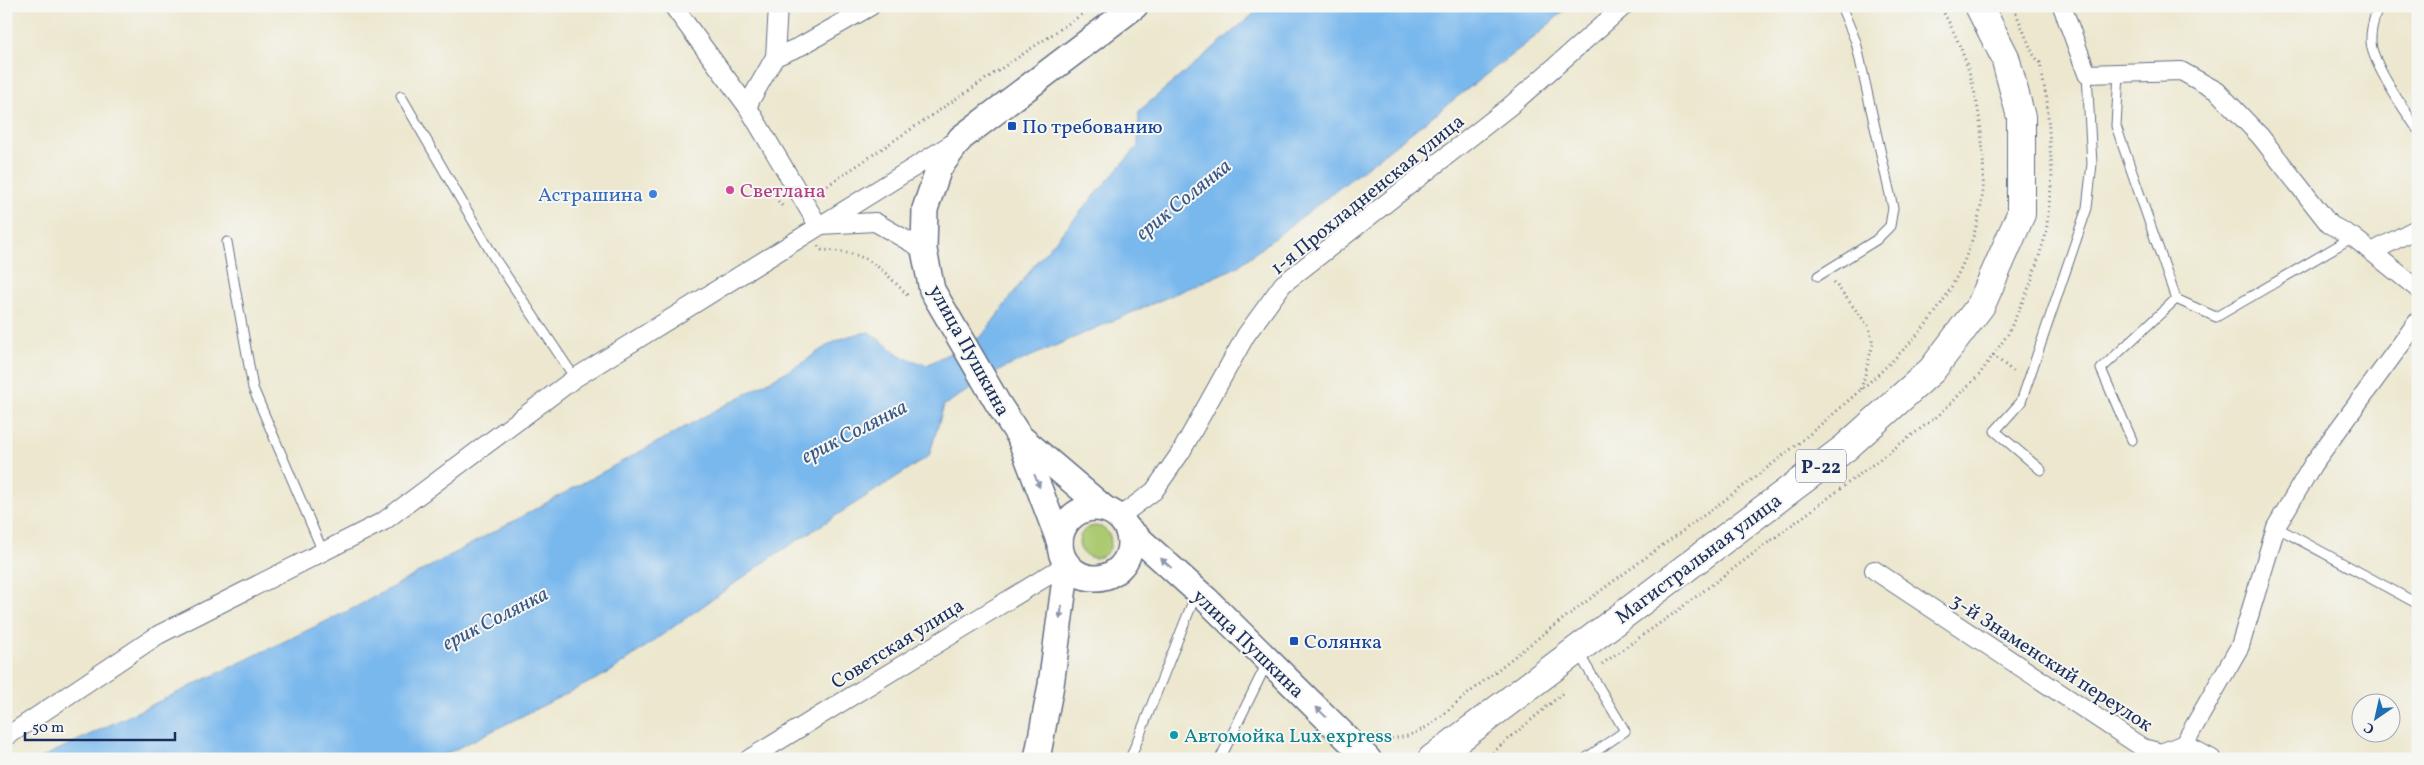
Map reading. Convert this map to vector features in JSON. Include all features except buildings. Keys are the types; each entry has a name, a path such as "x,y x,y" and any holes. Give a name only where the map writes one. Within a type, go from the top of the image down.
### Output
{"highway":[{"name":"Магистральная улица","path":"1432,759 1845,448 1932,370 1981,305 2021,214 2021,117 2005,57 1980,8"}],"main road":[{"name":"улица Пушкина","path":"1135,6 961,138 939,168 925,209 924,250 932,290 1019,436 1117,518 1197,591 1368,759"},
{"path":"1019,436 1063,553 1081,575 1099,578 1108,575 1123,564 1130,548 1117,518 1094,507 1074,514 1066,522 1063,553 1051,685 1037,759"}],"street":[{"path":"673,6 747,106 818,225"},
{"path":"747,106 776,57 778,6"},
{"path":"776,57 801,46 871,6"},
{"name":"1-я Прохладненская улица","path":"1117,518 1154,491 1181,452 1246,335 1283,284 1509,107 1624,6"},
{"path":"2062,6 2087,74 2181,71 2217,91 2260,136 2329,224 2353,237 2418,289"},
{"path":"6,737 158,635 384,521 575,378 818,225 961,138"},
{"path":"818,225 875,222 924,250"},
{"path":"2372,252 2418,228"},
{"path":"2212,759 2184,744 2240,646 2276,528 2313,464 2418,321"},
{"name":"Советская улица","path":"749,759 1063,553"},
{"name":"3-й Знаменский переулок","path":"1874,570 2143,748 2161,753 2184,744"}],"lane":[{"path":"1822,274 1876,240 1890,226 1894,208 1856,42 1841,6"},
{"path":"2379,6 2372,19 2372,51 2400,103 2418,130"},
{"path":"2119,73 2116,126 2176,299 2216,318 2353,237"},
{"path":"2041,470 1995,431 2021,402 2087,208 2092,164 2087,74"},
{"path":"401,96 495,259 575,378"},
{"path":"227,242 253,388 323,552"},
{"path":"2132,440 2101,369 2176,299"},
{"path":"2276,528 2418,604"},
{"path":"1130,759 1197,591"},
{"path":"1577,649 1625,731 1585,759"},
{"path":"1220,759 1268,660"}],"path":[{"path":"804,201 1095,6"},
{"path":"1349,740 1381,736 1390,739 1408,736 1429,726 1591,597 1749,484 1861,390 1909,345 1934,314 1963,264 1979,218 1984,172 1981,122 1971,77 1957,36 1940,6"},
{"path":"822,250 848,251 869,258 914,302"},
{"path":"1822,274 1869,327 1873,344 1861,390"},
{"path":"1993,355 2028,383"}],"green space":[{"path":"1095,526 1101,527 1106,531 1110,536 1110,548 1106,553 1101,557 1095,558 1089,557 1084,553 1080,548 1079,542 1080,536 1084,531 1089,527"}],"water":[{"name":"ерик Солянка","path":"1263,6 1569,6 1536,36 1237,267 1004,368 944,405 929,456 776,554 610,672 436,759 39,759 354,608 804,362 834,342 869,332 902,357 927,365 982,336 1035,264 1138,146 1139,111"}],"place":[{"name":"По требованию","path":"1012,126"},
{"name":"Светлана","path":"730,190"},
{"name":"Астрашина","path":"653,194"},
{"name":"Солянка","path":"1294,641"},
{"name":"Автомойка Lux express","path":"1174,735"}]}
